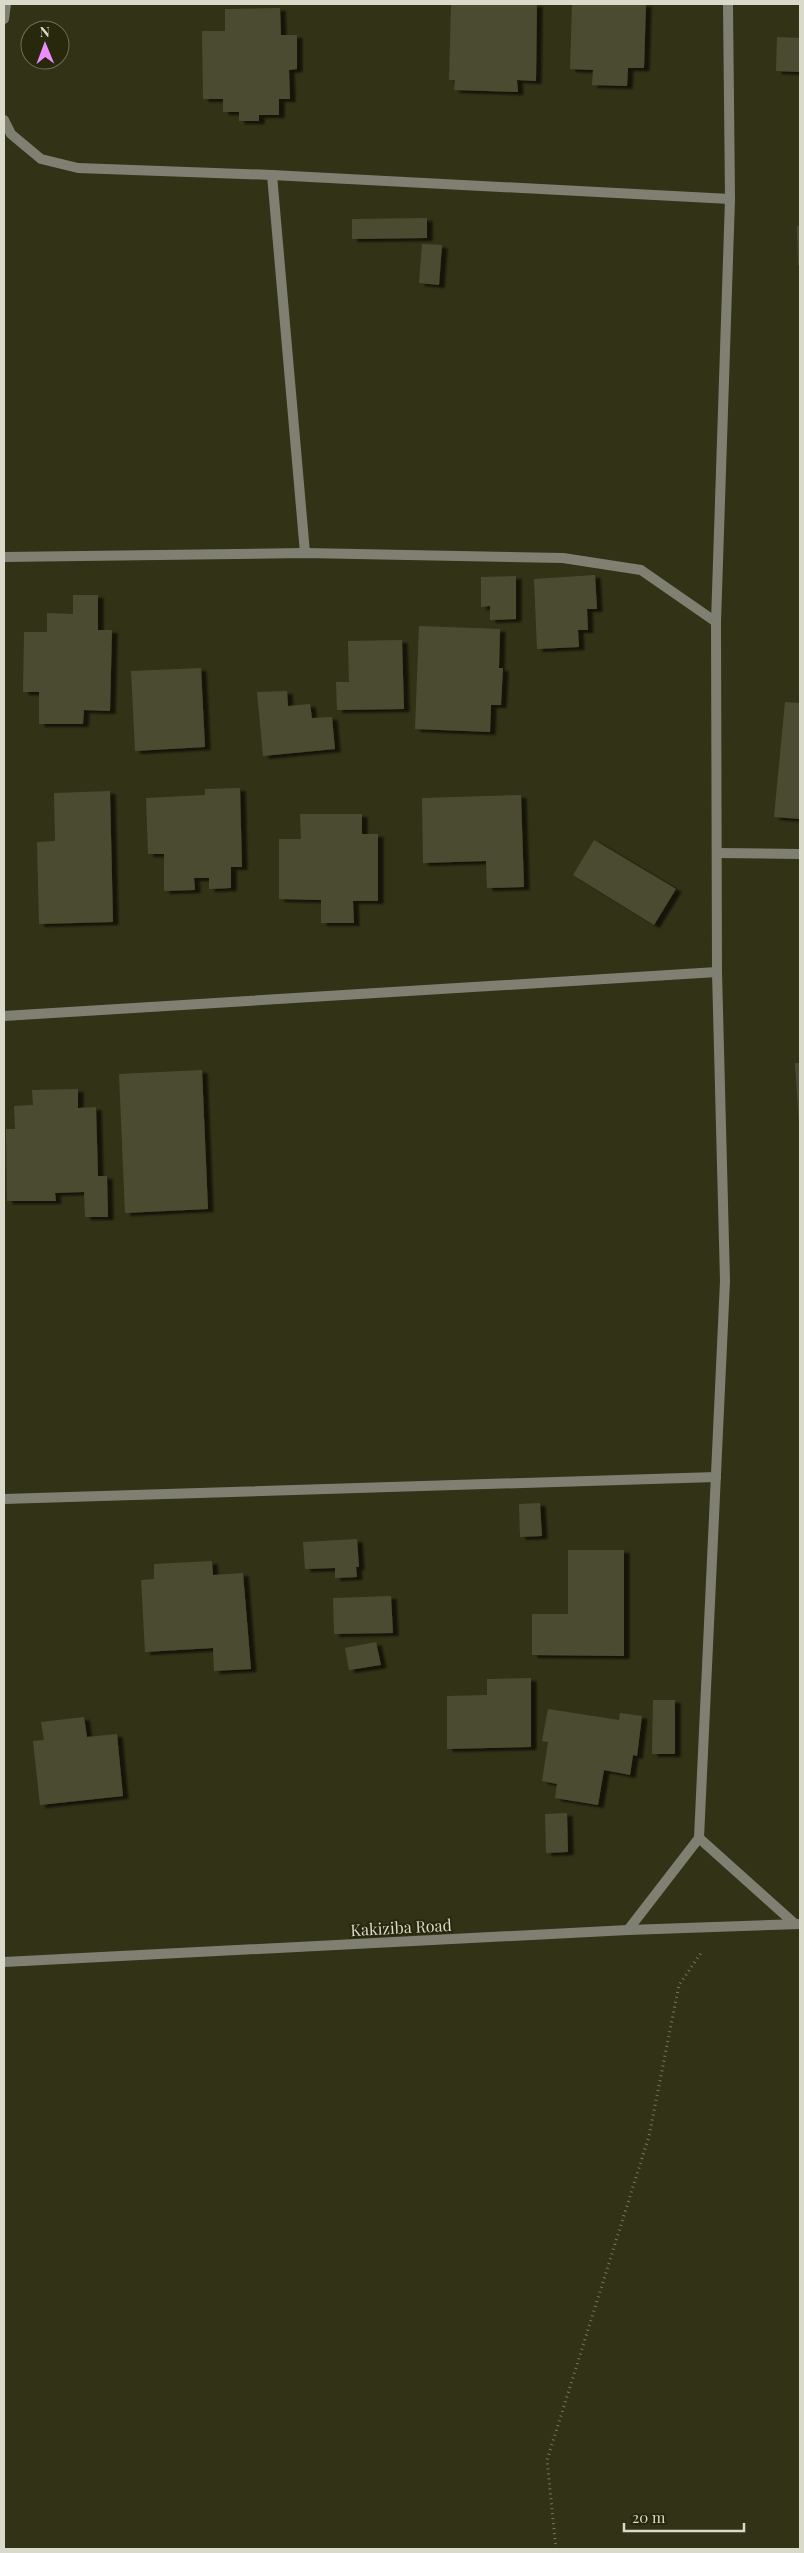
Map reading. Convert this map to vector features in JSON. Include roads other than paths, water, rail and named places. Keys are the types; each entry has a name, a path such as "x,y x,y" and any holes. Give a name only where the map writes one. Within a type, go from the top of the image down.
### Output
{"street":[{"path":"4,19 6,4"},
{"path":"628,1930 699,1838 725,1281 717,972 716,622 730,199 728,4"},
{"path":"4,120 11,134 41,159 78,168 272,175 730,199"},
{"path":"272,175 305,553"},
{"path":"4,558 305,553 563,558 641,570 716,622"},
{"path":"716,853 800,854"},
{"path":"4,1016 717,972"},
{"path":"4,1499 716,1477"},
{"path":"699,1838 797,1924"},
{"name":"Kakiziba Road","path":"4,1962 628,1930 797,1924"}]}
